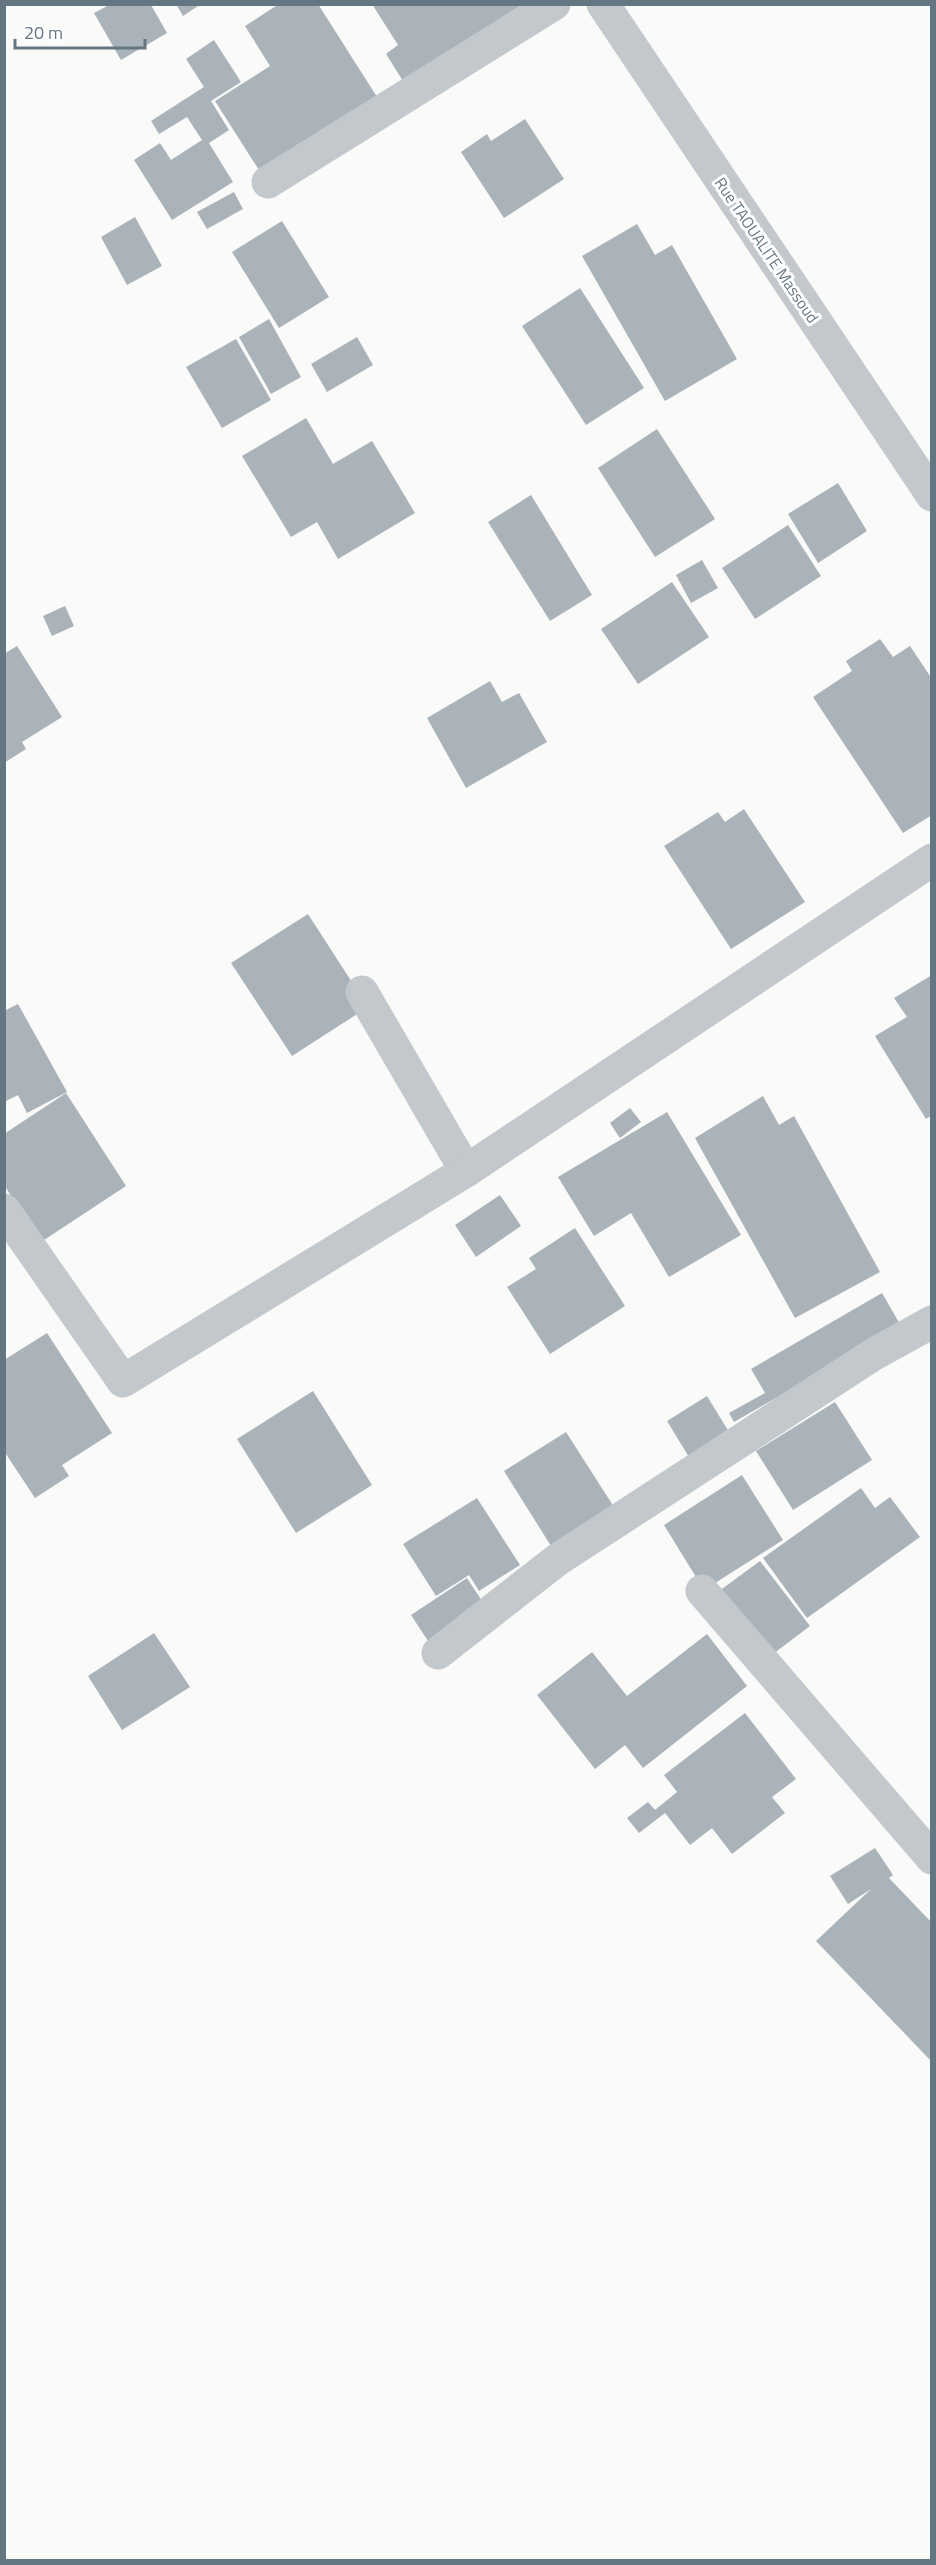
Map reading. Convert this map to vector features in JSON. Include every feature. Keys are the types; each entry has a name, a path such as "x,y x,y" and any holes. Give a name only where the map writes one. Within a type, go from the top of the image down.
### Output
{"street":[{"path":"268,182 554,4"},
{"name":"Rue TAOUALITE Massoud","path":"603,4 932,495"},
{"path":"4,1210 123,1381 466,1171 932,860"},
{"path":"362,992 466,1171"},
{"path":"438,1653 557,1560 874,1354 932,1322"},
{"path":"702,1591 932,1858"}],"building":[{"path":"176,4 201,4 183,16"},
{"path":"279,4 318,4 377,97 264,178 215,101 270,66 245,26"},
{"path":"372,4 523,4 403,81 386,54 398,45"},
{"path":"109,5 151,5 167,33 121,60 94,13"},
{"path":"214,40 241,82 211,101 229,130 209,143 233,182 172,220 134,160 160,143 171,160 202,140 187,117 159,134 151,121 204,87 186,59"},
{"path":"525,119 564,179 504,218 461,152 487,134 491,141"},
{"path":"234,192 243,209 207,229 197,212"},
{"path":"135,217 162,266 127,285 101,237"},
{"path":"282,221 329,297 279,328 232,252"},
{"path":"637,224 655,255 672,245 737,359 665,401 582,256"},
{"path":"580,288 644,388 586,425 522,326"},
{"path":"269,319 301,377 271,394 239,337"},
{"path":"357,337 373,365 327,392 311,364"},
{"path":"236,339 271,400 222,428 186,367"},
{"path":"306,418 333,464 372,441 415,513 338,559 317,522 291,537 242,456"},
{"path":"657,429 715,519 655,557 598,468"},
{"path":"838,483 867,531 818,563 788,514"},
{"path":"531,495 592,595 550,621 488,522"},
{"path":"788,525 821,576 755,619 722,568"},
{"path":"702,560 718,588 691,603 676,575"},
{"path":"672,582 709,637 638,684 601,629"},
{"path":"65,606 74,626 52,636 43,616"},
{"path":"880,639 893,657 910,646 932,679 932,815 903,833 813,697 852,671 846,661"},
{"path":"17,646 62,717 22,742 26,749 4,763 4,654"},
{"path":"490,681 502,702 519,693 547,742 466,788 427,718"},
{"path":"744,809 805,902 731,949 664,846 718,812 725,822"},
{"path":"308,914 368,1007 292,1056 231,963"},
{"path":"932,975 932,1115 926,1119 875,1036 907,1017 894,998"},
{"path":"18,1004 67,1092 27,1113 18,1095 4,1102 4,1011"},
{"path":"66,1093 126,1186 41,1242 4,1185 4,1134"},
{"path":"763,1096 779,1125 794,1116 880,1272 795,1318 695,1138"},
{"path":"630,1108 641,1122 620,1138 610,1123"},
{"path":"667,1112 741,1235 669,1277 631,1213 594,1236 558,1177"},
{"path":"500,1195 521,1226 476,1257 455,1225"},
{"path":"575,1228 625,1306 550,1354 507,1287 536,1269 529,1258"},
{"path":"882,1293 901,1326 734,1422 729,1413 765,1393 751,1369"},
{"path":"47,1333 112,1433 62,1465 69,1476 35,1498 4,1451 4,1360"},
{"path":"313,1391 372,1485 296,1533 237,1439"},
{"path":"707,1396 732,1437 692,1462 667,1421"},
{"path":"835,1402 872,1460 793,1510 756,1451"},
{"path":"566,1432 614,1507 551,1546 504,1471"},
{"path":"742,1475 783,1540 704,1590 664,1525"},
{"path":"861,1488 875,1508 890,1497 920,1537 807,1618 763,1558"},
{"path":"477,1498 520,1565 479,1591 469,1575 436,1596 403,1544"},
{"path":"760,1561 810,1626 765,1660 715,1594"},
{"path":"467,1578 486,1607 430,1644 411,1615"},
{"path":"154,1633 190,1687 122,1730 88,1676"},
{"path":"707,1634 747,1686 643,1768 625,1745 595,1769 537,1695 592,1652 627,1696"},
{"path":"745,1713 796,1779 772,1797 785,1813 732,1854 712,1828 690,1845 665,1813 639,1833 627,1818 648,1802 655,1810 677,1792 664,1775"},
{"path":"875,1848 893,1875 889,1878 932,1923 932,2062 816,1941 871,1889 848,1904 830,1876"}]}
